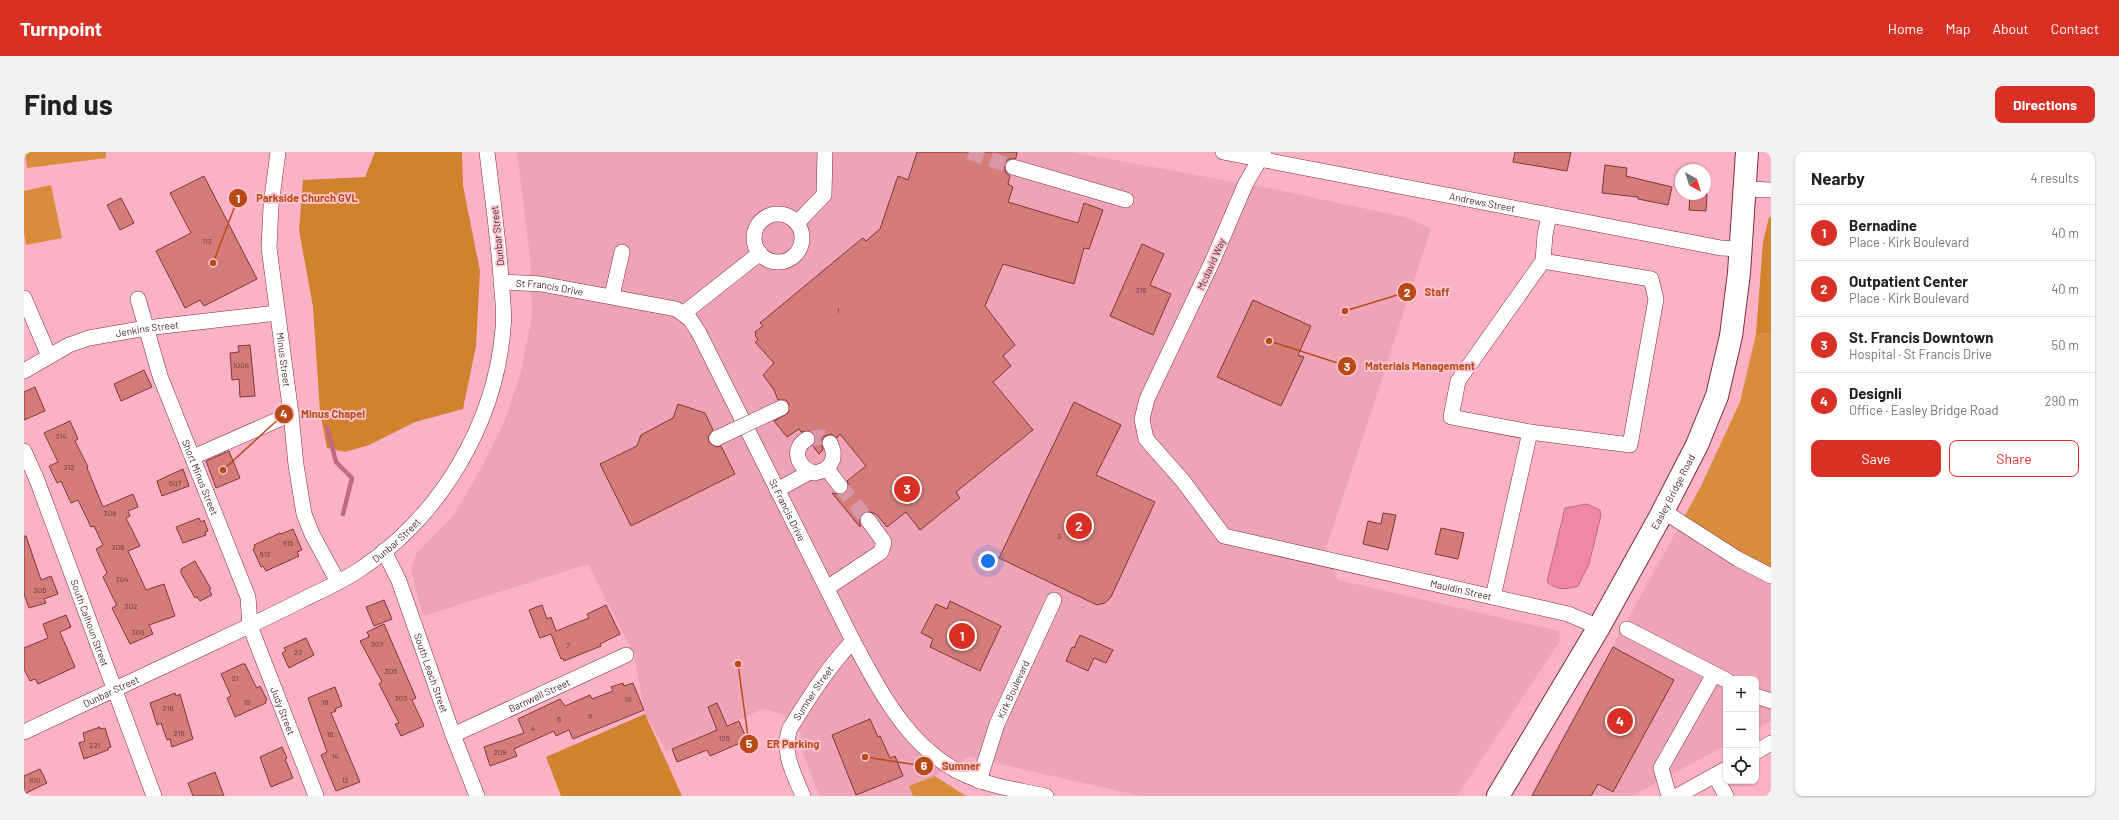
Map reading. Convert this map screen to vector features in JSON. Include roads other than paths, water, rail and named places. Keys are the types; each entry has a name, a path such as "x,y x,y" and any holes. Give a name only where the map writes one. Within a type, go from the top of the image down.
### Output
{"highway":[{"name":"Easley Bridge Road","path":"1498,796 1599,627 1663,512 1697,445 1717,396 1731,336 1742,249 1747,152"}],"street":[{"name":"Minus Street","path":"278,152 271,206 269,248 291,414 296,465 304,514 312,534 338,582"},
{"name":"Dunbar Street","path":"24,732 250,626 338,582 362,568 384,551 414,524 434,500 460,464 476,432 487,407 500,358 504,316 499,245 487,152"},
{"path":"797,223 824,195 825,152"},
{"name":"Andrews Street","path":"1223,152 1262,156 1549,215 1721,248 1742,249"},
{"name":"Mcdavid Way","path":"1262,156 1246,182 1213,260 1157,377 1147,399 1142,419 1146,439 1183,481 1224,536 1322,560"},
{"path":"1013,167 1126,200"},
{"path":"1746,189 1771,190"},
{"path":"777,214 785,215 797,223 802,238 801,246 790,259 782,262 774,261 766,259 760,253 756,246 754,234 763,219 777,214"},
{"path":"1543,261 1651,279 1656,299 1630,445 1530,432 1451,417 1458,381 1543,261 1545,235 1549,215"},
{"path":"612,296 622,252"},
{"path":"684,313 760,253"},
{"name":"St Francis Drive","path":"501,282 541,284 612,296 676,309 684,313 699,333 853,641 885,700 911,735 946,766 979,781 1046,796"},
{"path":"24,298 49,356"},
{"name":"Short Minus Street","path":"138,299 160,376 248,597 250,626"},
{"name":"Jenkins Street","path":"24,371 49,356 89,338 146,328 277,313"},
{"path":"717,438 781,408"},
{"path":"193,457 291,414"},
{"path":"1493,598 1530,432"},
{"path":"807,439 800,445 798,457 803,468 810,472"},
{"path":"777,490 810,472 821,472 827,469 833,460 834,454 830,443"},
{"name":"South Calhoun Street","path":"24,451 38,480 154,796"},
{"path":"827,469 840,486"},
{"path":"1663,512 1738,559 1771,576"},
{"path":"827,588 881,552 884,542 868,520"},
{"name":"South Leach Street","path":"384,551 399,581 453,735 477,796"},
{"name":"Mauldin Street","path":"1322,560 1568,614 1599,627"},
{"name":"Kirk Boulevard","path":"979,781 997,724 1054,600"},
{"name":"Judy Street","path":"250,626 316,796"},
{"path":"1627,629 1720,677 1661,768 1669,796"},
{"name":"Sumner Street","path":"803,796 786,752 787,734 839,655 853,641"},
{"name":"Barnwell Street","path":"453,735 626,655"},
{"path":"1759,697 1771,701"},
{"path":"1759,750 1771,743"},
{"path":"1677,796 1720,772 1726,796"}],"waterway":[{"path":"327,427 336,462 352,478 343,514"}],"tunnel":[{"path":"969,152 1013,167"},
{"path":"807,439 821,437 830,443"},
{"path":"840,486 868,520"}],"place":[{"name":"Parkside Church GVL","path":"213,263"},
{"name":"Staff","path":"1345,311"},
{"name":"Materials Management","path":"1269,341"},
{"name":"Minus Chapel","path":"223,470"},
{"name":"St. Francis Downtown","path":"907,489"},
{"name":"Outpatient Center","path":"1079,526"},
{"name":"Bernadine","path":"962,636"},
{"name":"ER Parking","path":"738,664"},
{"name":"Designli","path":"1620,721"},
{"name":"Sumner","path":"865,757"}]}
